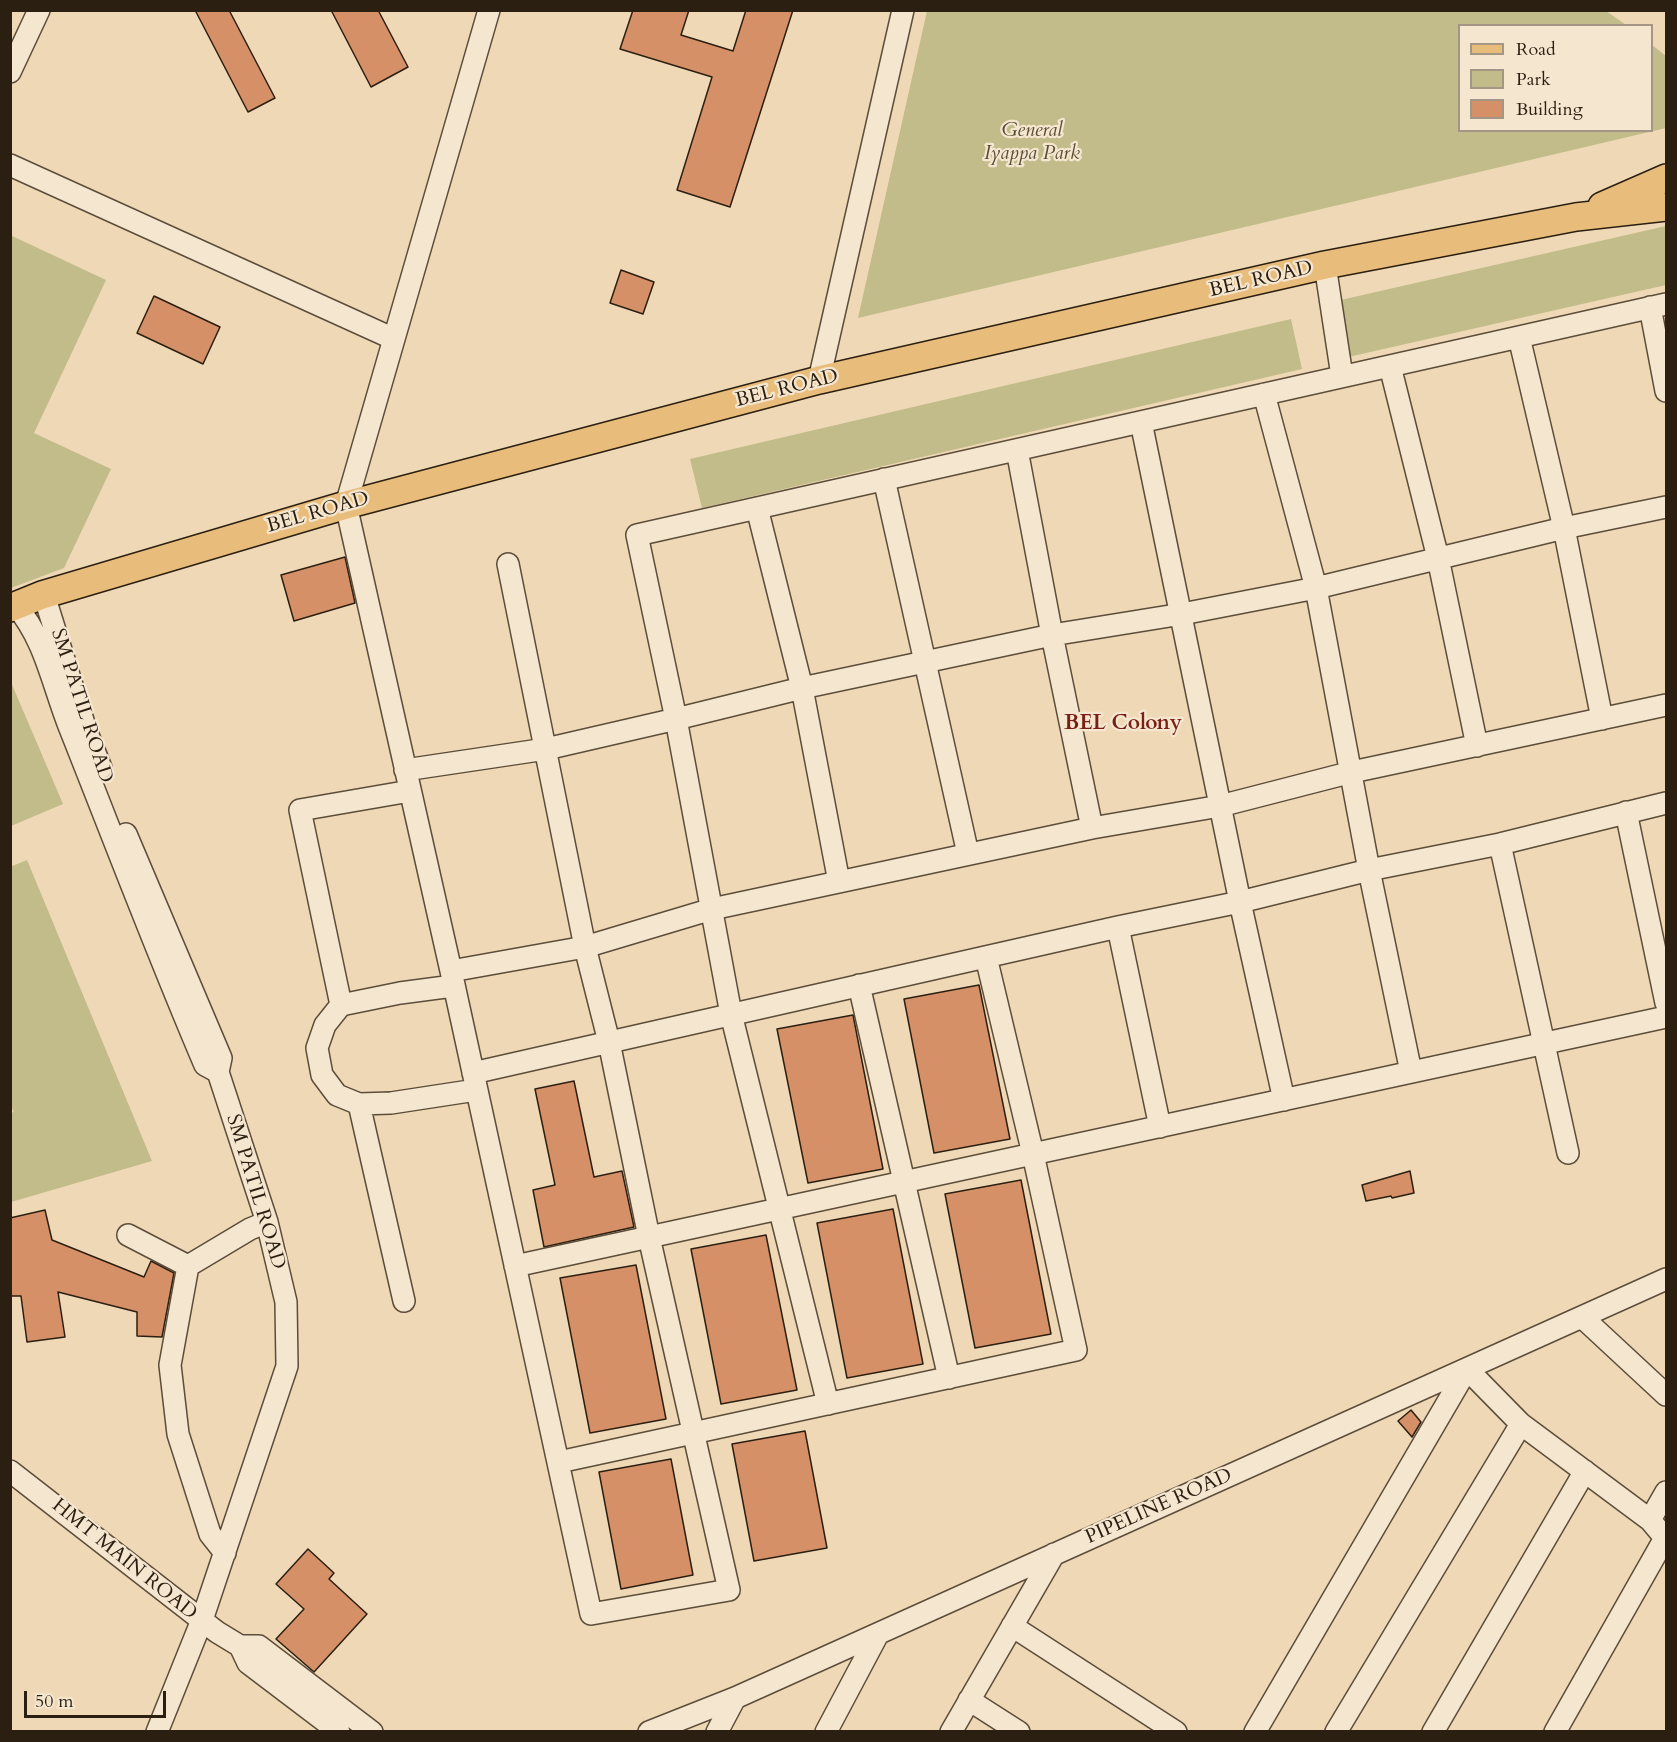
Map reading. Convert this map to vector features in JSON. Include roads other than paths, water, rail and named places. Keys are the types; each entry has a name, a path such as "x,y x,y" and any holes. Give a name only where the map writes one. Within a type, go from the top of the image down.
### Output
{"main road":[{"name":"BEL ROAD","path":"1576,217 1666,178"},
{"name":"BEL ROAD","path":"13,607 44,595 346,504 819,380 1325,265 1576,217 1666,207"}],"street":[{"path":"10,72 39,10"},
{"path":"489,10 346,504 591,1614 729,1590 649,1237 609,1042 585,947 508,564"},
{"path":"819,380 903,10"},
{"path":"10,165 394,339"},
{"path":"1325,265 1342,376"},
{"path":"828,1404 731,1014 676,719 637,535 1658,306 1666,392"},
{"path":"1519,337 1564,528 1602,719"},
{"path":"1390,366 1438,558 1477,746"},
{"path":"1264,394 1316,588 1369,870 1411,1072"},
{"path":"1141,422 1239,902 1284,1100"},
{"path":"1017,450 1092,828"},
{"path":"884,479 968,855"},
{"path":"341,1005 300,810 408,780 802,688 1052,635 1182,614 1316,588 1564,528 1666,507"},
{"path":"757,508 802,688 839,882"},
{"name":"SM PATIL ROAD","path":"44,595 86,730 119,817 221,1058 218,1072 267,1222 286,1302 287,1366 202,1620"},
{"name":"SM PATIL ROAD","path":"13,607 25,616 42,652 167,976 205,1065 218,1072"},
{"path":"1666,705 1352,772 1220,806 1092,828 712,909 585,947 452,978 400,993 341,1005 325,1025 317,1048 322,1075 337,1095 359,1104 391,1103 609,1042 1118,927 1239,902 1369,870 1500,844 1666,803"},
{"path":"1626,812 1666,1003"},
{"path":"1500,844 1568,1153"},
{"path":"1118,927 1160,1126"},
{"path":"559,1462 1076,1350 1033,1154 986,957"},
{"path":"859,985 949,1378"},
{"path":"515,1266 1666,1017"},
{"path":"359,1104 404,1300"},
{"path":"225,1553 210,1534 178,1434 170,1365 188,1266 250,1229 267,1222"},
{"path":"128,1235 188,1266"},
{"name":"PIPELINE ROAD","path":"649,1731 735,1698 1666,1279"},
{"path":"1582,1317 1666,1395"},
{"path":"1255,1731 1467,1369 1521,1424 1650,1520 1666,1538 1555,1731"},
{"path":"1336,1731 1521,1424"},
{"name":"HMT MAIN ROAD","path":"10,1471 202,1620 157,1731"},
{"path":"1433,1731 1585,1471"},
{"path":"1650,1520 1666,1492"},
{"path":"951,1731 1054,1554"},
{"path":"202,1620 240,1646 248,1663 339,1731"},
{"path":"1012,1626 1176,1731"},
{"path":"826,1731 878,1634"},
{"path":"240,1646 259,1646 372,1731"},
{"path":"717,1731 735,1698"},
{"path":"969,1700 1019,1731"}],"district":[{"name":"BEL Colony","path":"1123,724"}],"park label":[{"name":"General Iyappa Park","path":"1032,142"}]}
